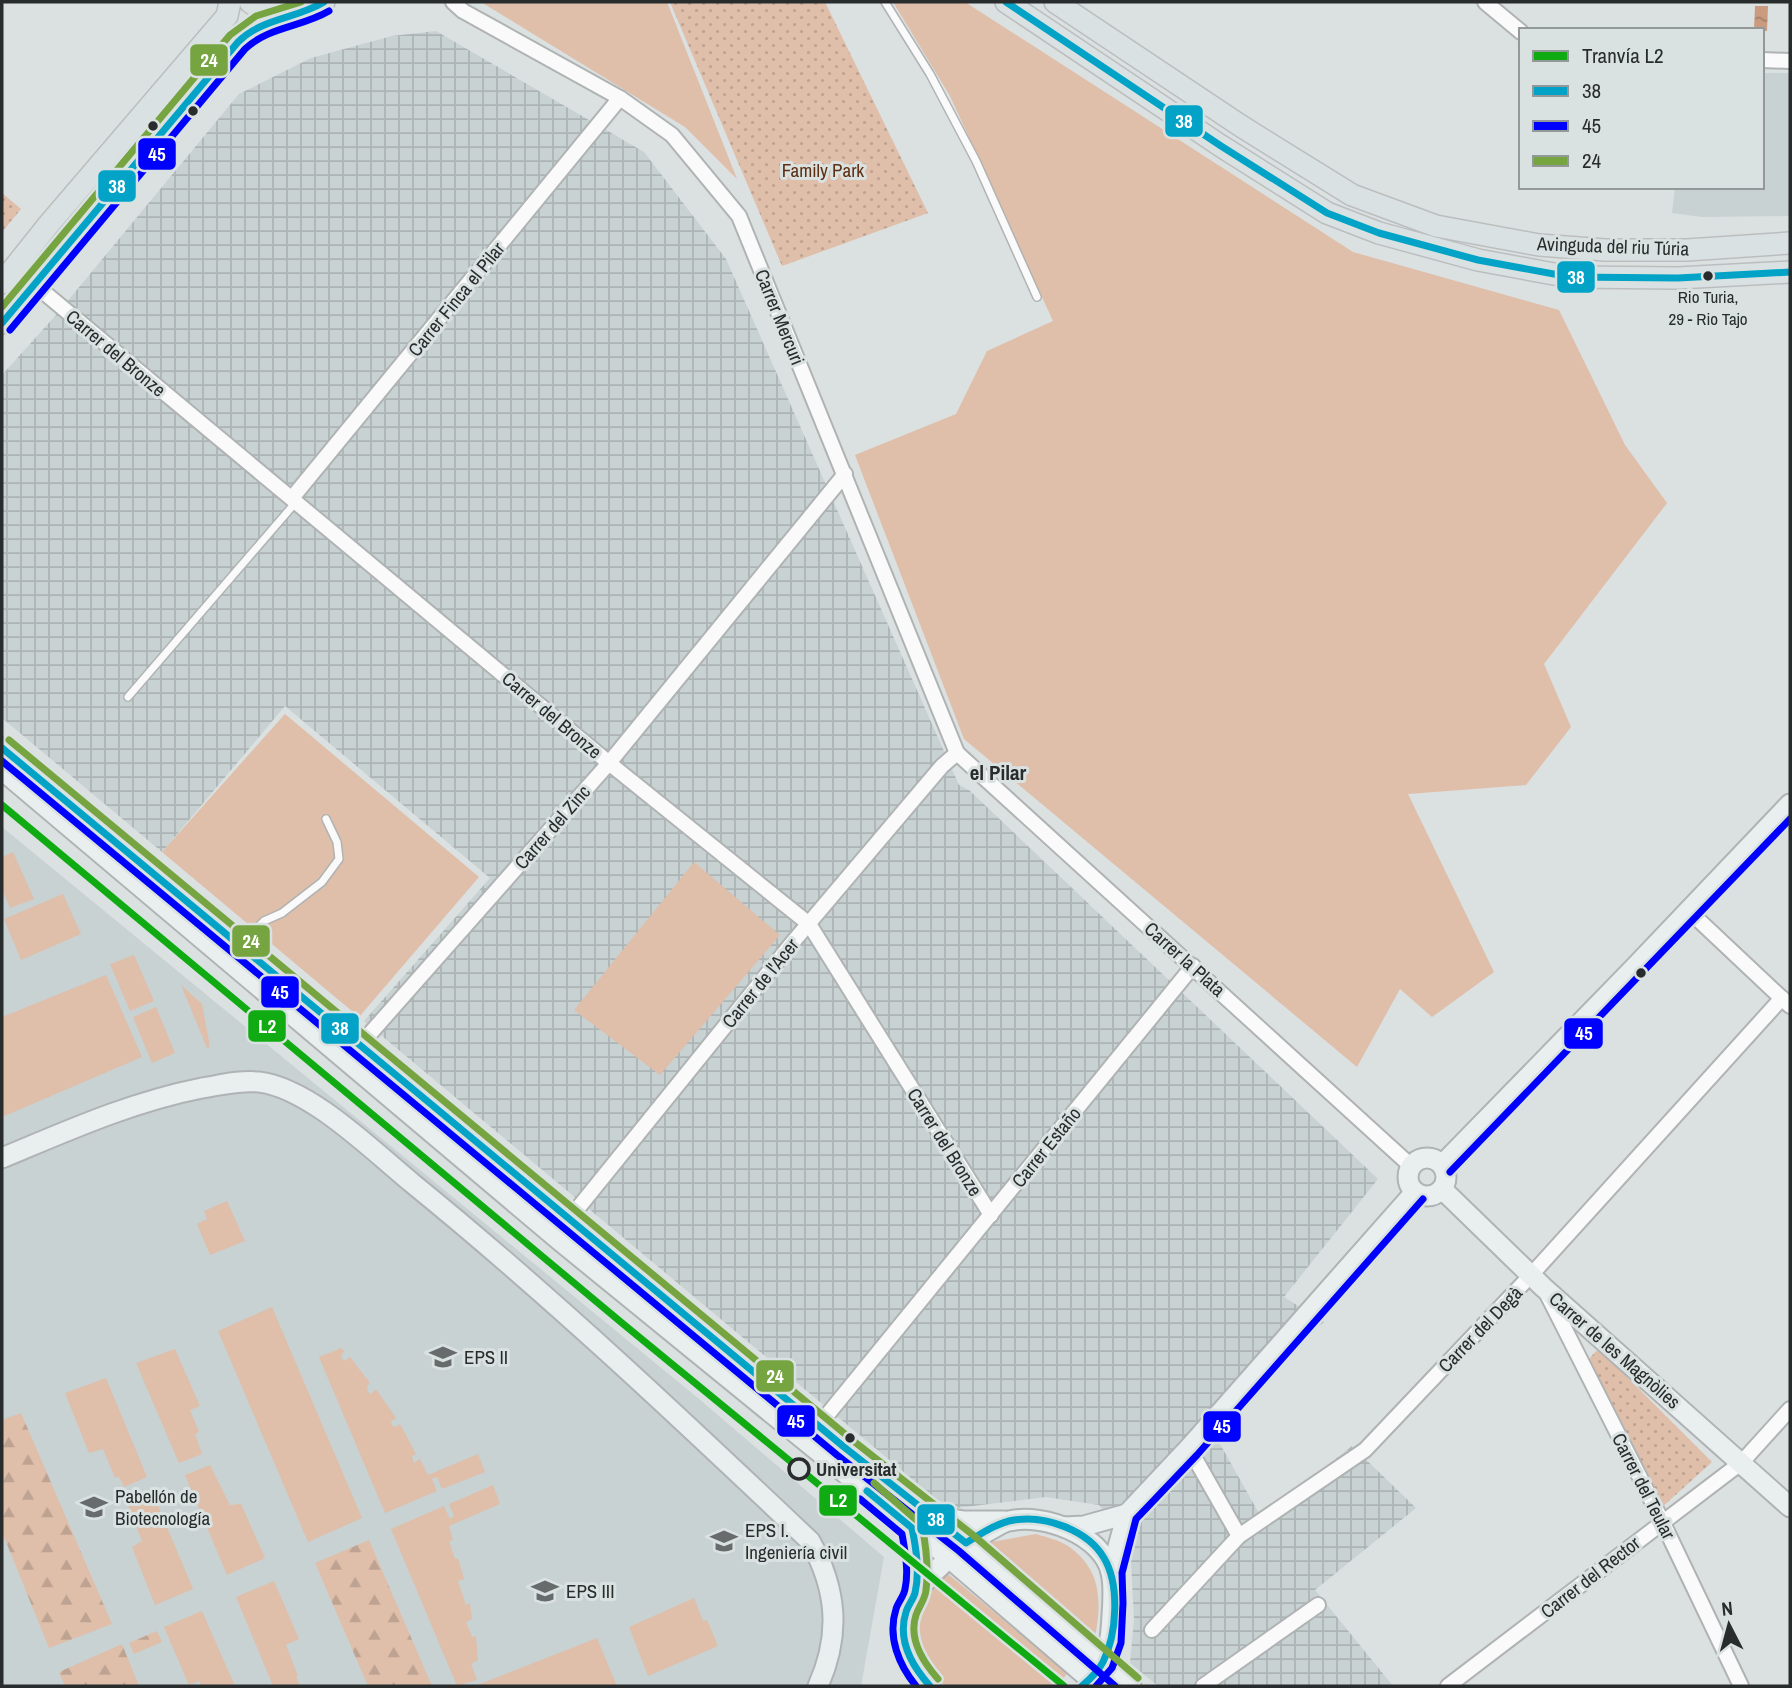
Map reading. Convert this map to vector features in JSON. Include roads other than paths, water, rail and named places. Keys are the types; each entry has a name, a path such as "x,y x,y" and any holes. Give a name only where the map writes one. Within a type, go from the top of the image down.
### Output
{"main road":[{"path":"5,271 49,224 227,16 230,2"},
{"path":"250,2 260,10 286,17"},
{"path":"2,323 216,66 251,30 309,12 324,2"},
{"name":"Avinguda del riu Túria","path":"1006,2 1327,214 1379,233 1478,260 1570,277 1678,278 1790,272"},
{"name":"Avinguda del riu Túria","path":"1055,2 1241,126 1352,195 1436,226 1539,245 1605,250 1686,250 1790,243"}],"street":[{"name":"Carrer Mercuri","path":"453,2 620,98 673,135 739,216 957,753"},
{"path":"1485,2 1519,30"},
{"path":"1764,60 1790,61"},
{"name":"Carrer Finca el Pilar","path":"294,500 620,98"},
{"name":"Carrer del Bronze","path":"34,284 609,763 808,924 991,1214"},
{"name":"Carrer del Zinc","path":"360,1045 609,763 845,474"},
{"path":"2,748 819,1425 966,1543 1131,1686"},
{"name":"Carrer de l'Acer","path":"570,1218 808,924 942,766 957,753"},
{"name":"Carrer la Plata","path":"957,753 1411,1166"},
{"path":"2,770 559,1240 948,1557 1090,1684 1103,1662 1111,1640 1111,1572 1127,1514 1189,1448 1415,1192"},
{"path":"1442,1165 1790,804"},
{"path":"1689,911 1786,1002"},
{"name":"Carrer Estaño","path":"819,1425 1193,966"},
{"name":"Carrer del Degà","path":"1152,1630 1239,1536 1365,1450 1538,1281 1786,1002"},
{"path":"2,1158 123,1108 239,1081 277,1086 323,1110 513,1265 603,1345 810,1541 821,1561 834,1608 829,1652 818,1686"},
{"path":"1427,1158 1442,1165 1446,1177 1438,1194 1426,1197 1415,1192 1408,1182 1411,1166 1427,1158"},
{"name":"Carrer de les Magnòlies","path":"1442,1189 1538,1281 1790,1507"},
{"name":"Carrer del Teular","path":"1538,1281 1662,1521 1741,1686"},
{"name":"Carrer del Rector","path":"1448,1686 1742,1462 1790,1409"},
{"path":"1189,1448 1239,1536"},
{"path":"1064,1527 1084,1526 1127,1514"},
{"path":"931,1516 964,1521 1040,1520 1064,1527 1079,1533 1092,1544 1104,1557 1111,1572"},
{"path":"922,1682 907,1650 904,1629 906,1612 916,1591 948,1557 966,1543 1009,1521"},
{"path":"912,1528 917,1554 916,1591"},
{"path":"1203,1686 1318,1605"}],"lane":[{"path":"885,2 930,74 976,161 1037,298"},
{"path":"128,697 294,500"},
{"path":"240,946 264,921 282,913 322,882 339,859 337,842 326,819"}],"water":[{"path":"1755,6 1768,6 1767,31 1764,28 1754,28"}],"tram line":[{"name":"L2","path":"2,805 622,1323 1064,1686"}],"place":[{"name":"Rio Turia, 29 - Rio Tajo","path":"1708,276"},
{"name":"EPS II","path":"443,1357"},
{"name":"Universitat","path":"799,1469"},
{"name":"Pabellón de Biotecnología","path":"94,1507"},
{"name":"EPS I. Ingeniería civil","path":"724,1541"},
{"name":"EPS III","path":"545,1591"}],"district":[{"name":"el Pilar","path":"998,772"}],"park label":[{"name":"Family Park","path":"823,170"}]}
